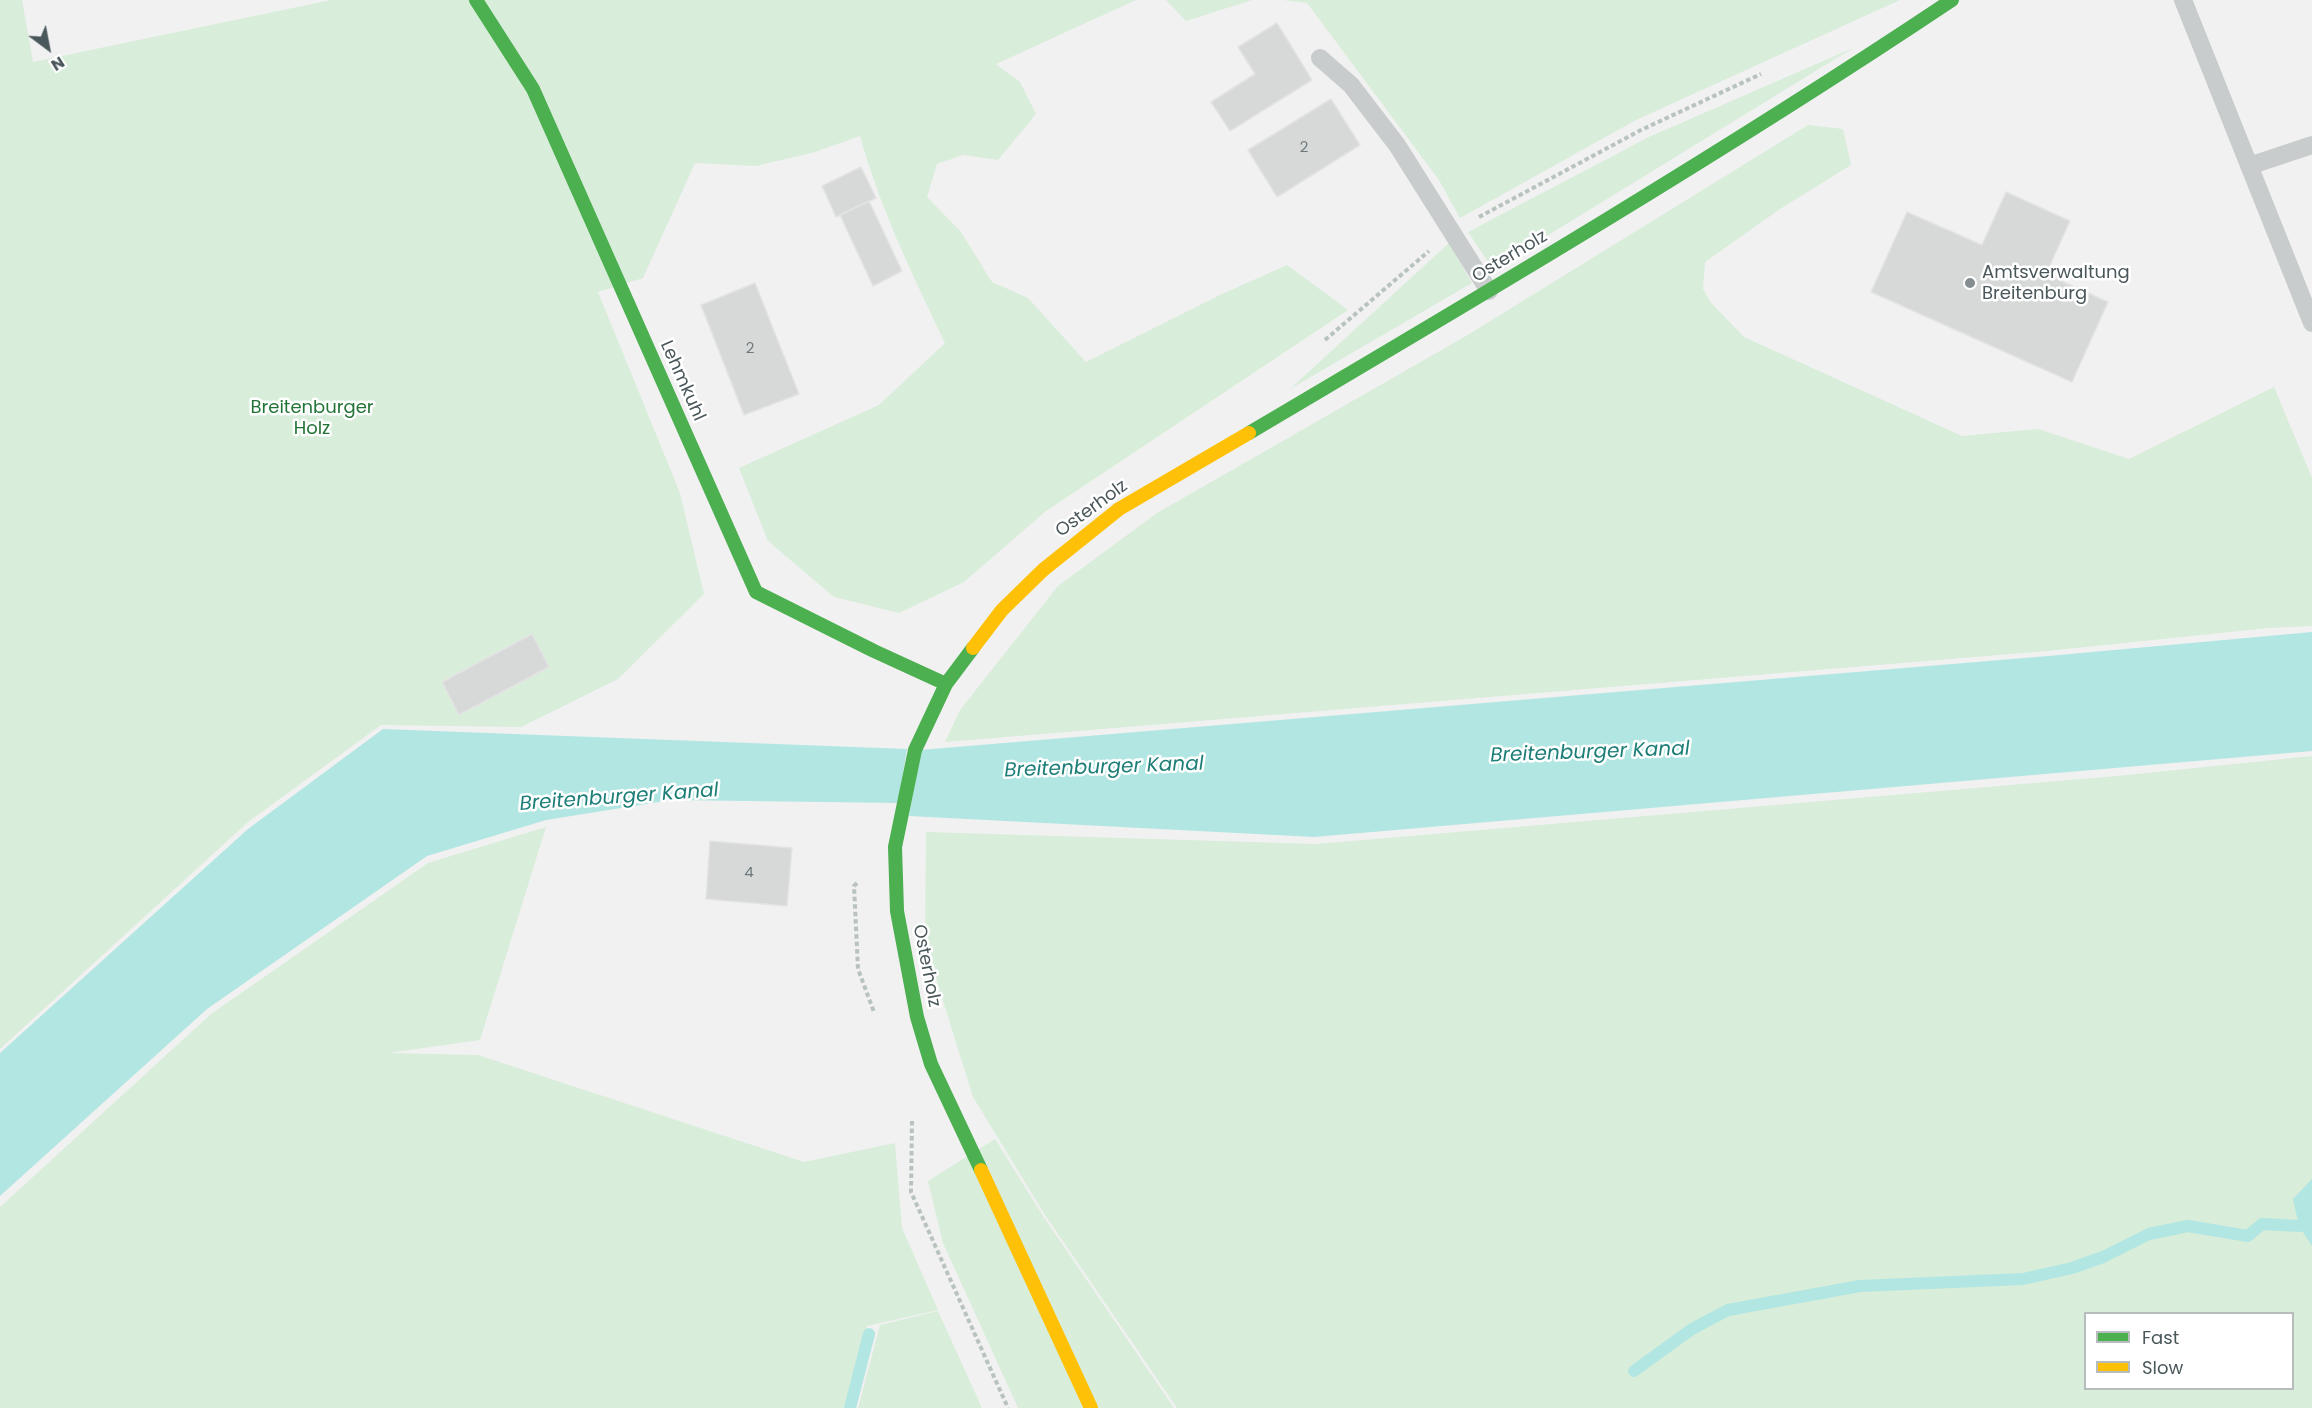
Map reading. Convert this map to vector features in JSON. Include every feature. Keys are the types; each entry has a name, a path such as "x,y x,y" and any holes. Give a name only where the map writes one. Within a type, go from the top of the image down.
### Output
{"street":[{"name":"Lehmkuhl","path":"476,0 533,89 756,592 946,684"},
{"name":"Osterholz","path":"1091,1408 931,1064 917,1017 897,911 895,847 915,750 946,684 1002,610 1042,570 1119,509 1489,291 1865,58 1952,0"}],"lane":[{"path":"2183,0 2312,323"},
{"path":"1320,58 1351,85 1397,145 1489,291"},
{"path":"2249,166 2312,145"}],"path":[{"path":"875,1014 858,969 854,886 895,847"},
{"path":"913,1115 911,1192 1008,1408"}],"green space":[{"name":"Breitenburger Holz","path":"0,0 22,0 33,62 331,0 1136,0 996,64 1020,82 1036,114 998,160 963,155 937,164 927,197 961,232 992,282 1028,298 1086,362 1218,296 1287,265 1348,310 1046,511 964,582 899,613 834,597 768,541 739,468 879,405 945,343 887,215 860,136 815,152 756,166 695,163 643,278 598,292 680,493 704,594 618,679 521,727 381,725 248,822 0,1049"},
{"path":"1166,0 1252,0 1186,21"},
{"path":"1283,0 1900,0 1636,120 1460,218 1439,180 1307,3"},
{"path":"1853,48 1493,269 1468,232 1649,137"},
{"path":"1808,125 1843,129 1851,165 1780,209 1705,262 1703,289 1711,303 1744,337 1962,436 2038,429 2129,459 2274,387 2312,478 2312,626 2269,628 2047,651 945,742 960,710 1058,586 1157,513 1466,336"},
{"path":"1449,243 1472,283 1290,389"},
{"path":"2312,756 2312,1408 1177,1408 1045,1215 973,1097 925,943 926,832 1316,844 2117,776"},
{"path":"546,827 480,1040 388,1053 478,1055 804,1162 895,1143 902,1228 938,1310 867,1326 845,1408 0,1408 0,1207 211,1014 428,863"},
{"path":"995,1139 1043,1216 1174,1408 1018,1408 943,1243 928,1181"},
{"path":"938,1311 982,1408 858,1408 880,1325"}],"water":[{"name":"Breitenburger Kanal","path":"2312,632 2312,751 1314,837 909,816 920,750"},
{"name":"Breitenburger Kanal","path":"383,729 907,749 898,803 671,800 546,820 427,856 207,1009 0,1196 0,1053 248,829"},
{"path":"2312,1179 2312,1246 2299,1226 2293,1199"}],"building":[{"path":"1277,23 1312,80 1230,131 1211,102 1255,74 1238,47"},
{"path":"1331,99 1360,145 1277,197 1248,150"},
{"path":"861,167 876,198 836,217 822,186"},
{"name":"Amtsverwaltung Breitenburg","path":"2006,192 2070,221 2046,274 2108,302 2072,382 1871,292 1907,212 1982,245"},
{"path":"869,201 902,271 873,286 840,215"},
{"path":"755,283 799,394 744,415 701,305"},
{"path":"532,634 549,667 459,715 442,682"},
{"path":"710,841 792,848 787,906 706,899"}],"waterway":[{"path":"1634,1371 1692,1329 1728,1310 1860,1286 2023,1279 2072,1268 2103,1257 2149,1234 2188,1226 2248,1236 2262,1224 2299,1226"},
{"path":"850,1408 869,1334"}],"traffic: fast":[{"path":"476,0 533,89 756,592 946,684"},
{"path":"1249,433 1515,275 1779,113 1952,0"},
{"path":"973,648 946,684 915,750 895,847 897,911 917,1017 931,1064 981,1170"}],"traffic: slow":[{"path":"973,648 1002,610 1043,570 1119,509 1249,433"},
{"path":"981,1170 1091,1408"}],"place":[{"name":"Amtsverwaltung Breitenburg","path":"1970,283"}]}
